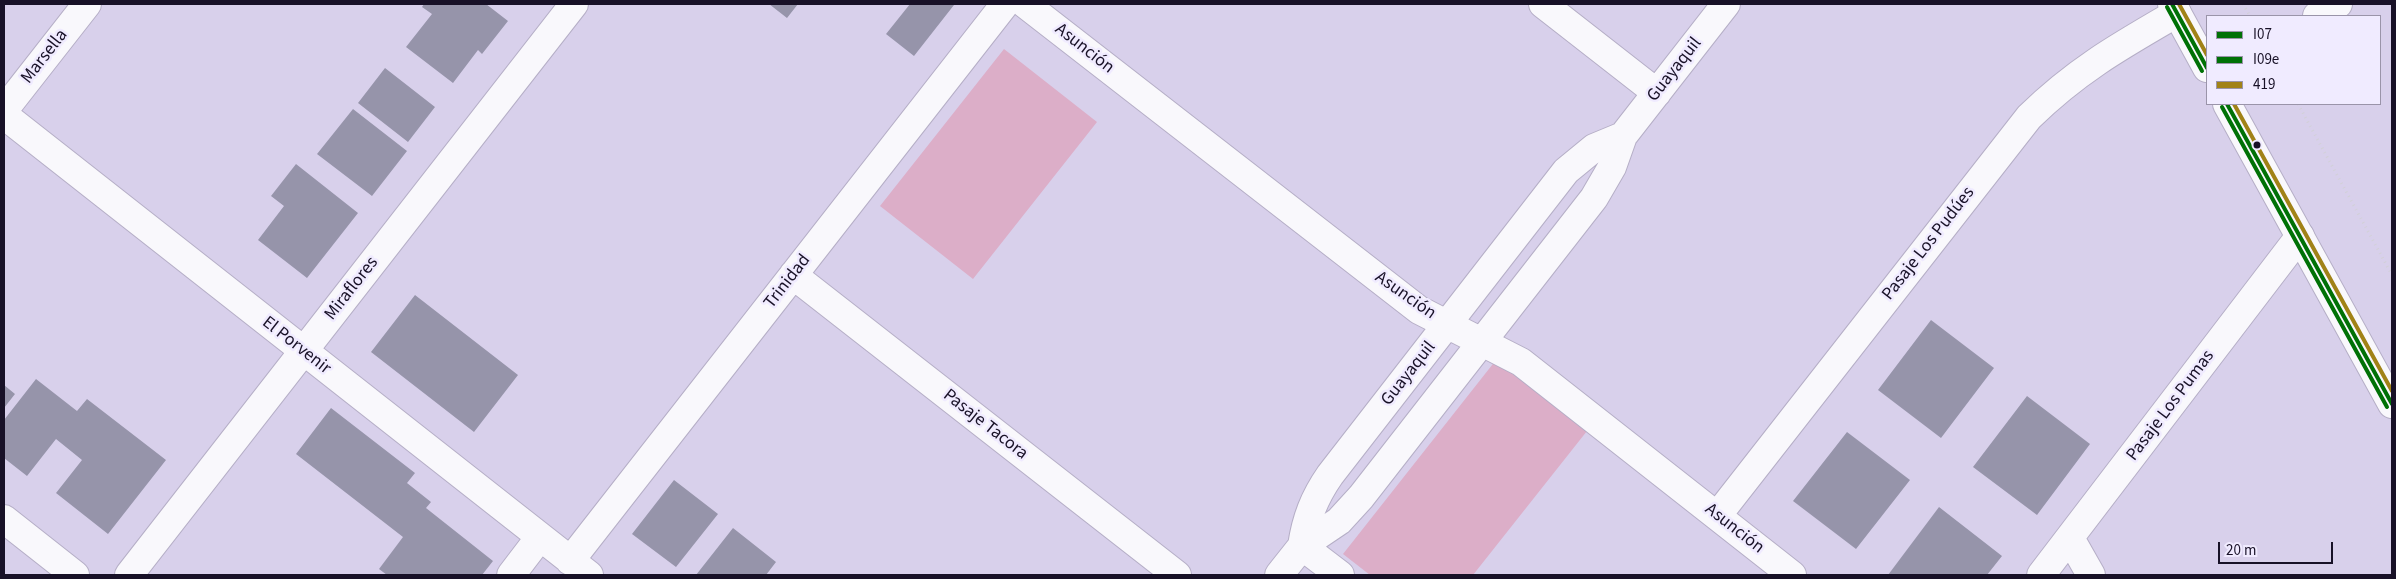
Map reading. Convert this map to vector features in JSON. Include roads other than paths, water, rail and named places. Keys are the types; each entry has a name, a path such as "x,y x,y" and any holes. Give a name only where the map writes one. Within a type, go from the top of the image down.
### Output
{"street":[{"name":"Marsella","path":"4,110 86,4"},
{"name":"Trinidad","path":"579,568 793,275 1005,4"},
{"name":"Asunción","path":"1025,4 1419,310 1521,362 1792,575"},
{"path":"1543,4 1657,92"},
{"name":"Guayaquil","path":"1279,575 1302,546 1321,534 1351,510 1594,198 1612,167 1623,136 1726,4"},
{"path":"2319,15 2338,4"},
{"name":"Miraflores","path":"129,575 303,352 565,7"},
{"path":"2175,8 2206,66"},
{"name":"Pasaje Los Pudúes","path":"1717,516 2029,118 2057,90 2083,69 2175,8"},
{"path":"2228,105 2392,404"},
{"name":"El Porvenir","path":"4,115 579,568"},
{"name":"Guayaquil","path":"1302,546 1305,525 1320,490 1566,171 1594,148 1623,136"},
{"name":"Pasaje Los Pumas","path":"2041,575 2300,236"},
{"name":"Pasaje Tacora","path":"793,275 1177,575"},
{"path":"4,519 76,575"},
{"path":"511,575 540,537"},
{"path":"2070,538 2091,575"},
{"path":"1302,546 1340,575"}]}
